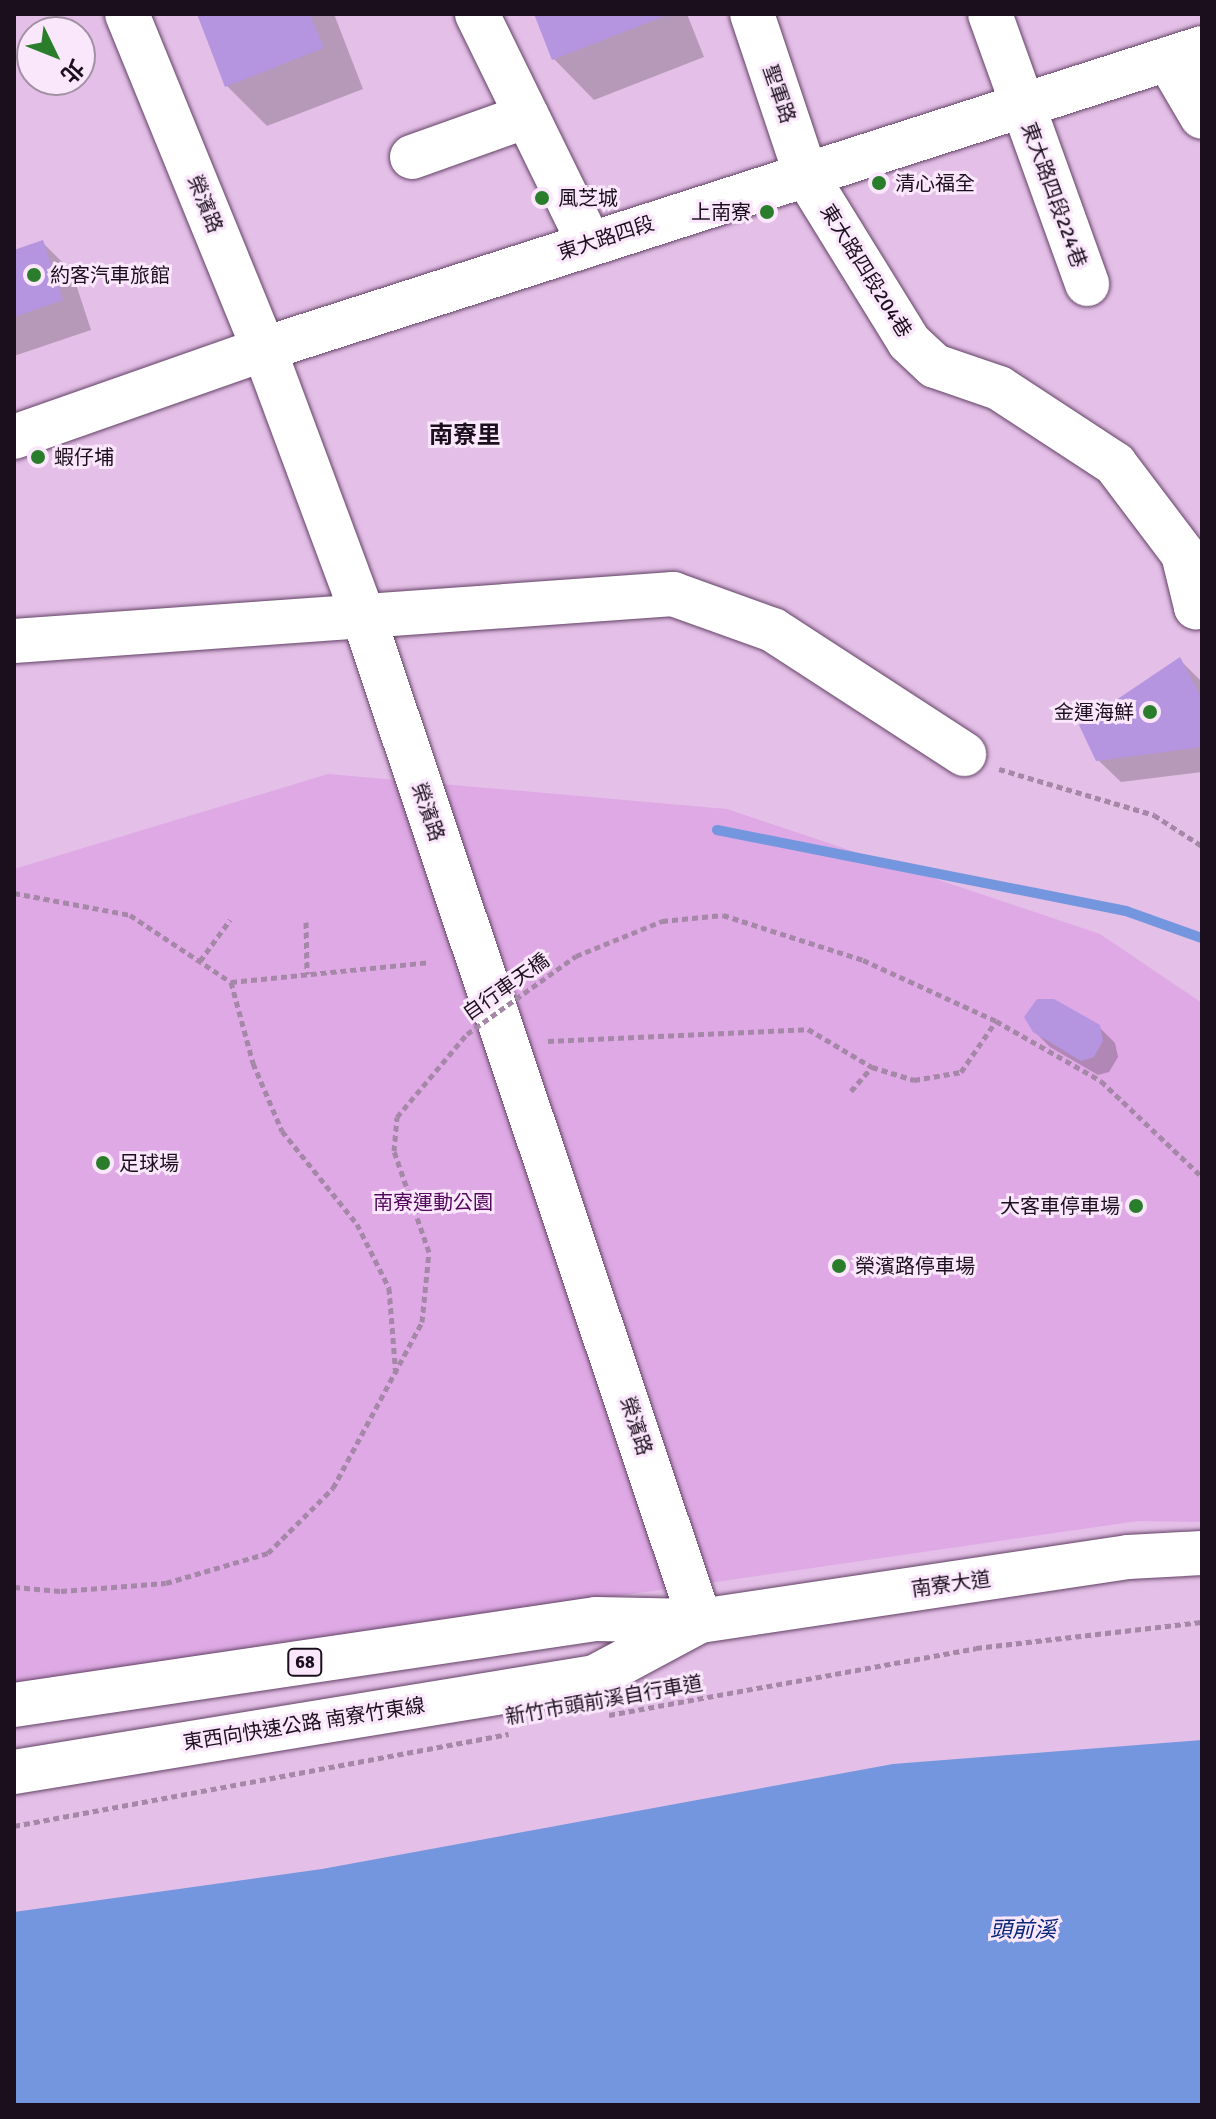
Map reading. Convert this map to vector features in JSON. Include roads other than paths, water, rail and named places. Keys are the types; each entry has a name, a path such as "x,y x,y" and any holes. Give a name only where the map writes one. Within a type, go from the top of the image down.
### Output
{"main road":[{"name":"榮濱路","path":"127,14 264,349 364,618 700,1621"},
{"path":"477,14 589,243"},
{"name":"聖軍路","path":"752,14 806,175"},
{"name":"東大路四段224巷","path":"990,14 1087,284"},
{"name":"東大路四段","path":"14,437 264,349 1185,54"},
{"path":"1185,54 1202,117"},
{"path":"412,157 527,116"},
{"name":"東大路四段204巷","path":"806,175 909,342 935,366 999,388 1115,464 1183,554 1196,607 1202,607"},
{"path":"14,641 673,594 773,630 964,754"},
{"name":"南寮大道","path":"700,1621 1128,1557 1202,1553"},
{"name":"68","path":"14,1705 596,1619 700,1621"},
{"name":"東西向快速公路 南寮竹東線","path":"14,1772 599,1696 700,1621"}],"water":[{"name":"頭前溪","path":"1202,1740 1202,2105 14,2105 14,1912 322,1869 893,1764"}],"waterway":[{"path":"717,830 1126,911 1202,938"}],"place":[{"name":"清心福全","path":"879,183"},
{"name":"風芝城","path":"542,198"},
{"name":"上南寮","path":"767,212"},
{"name":"約客汽車旅館","path":"34,275"},
{"name":"蝦仔埔","path":"38,457"},
{"name":"金運海鮮","path":"1150,712"},
{"name":"足球場","path":"103,1163"},
{"name":"大客車停車場","path":"1136,1206"},
{"name":"榮濱路停車場","path":"839,1266"}],"district":[{"name":"南寮里","path":"465,436"}],"park label":[{"name":"南寮運動公園","path":"433,1202"}]}
